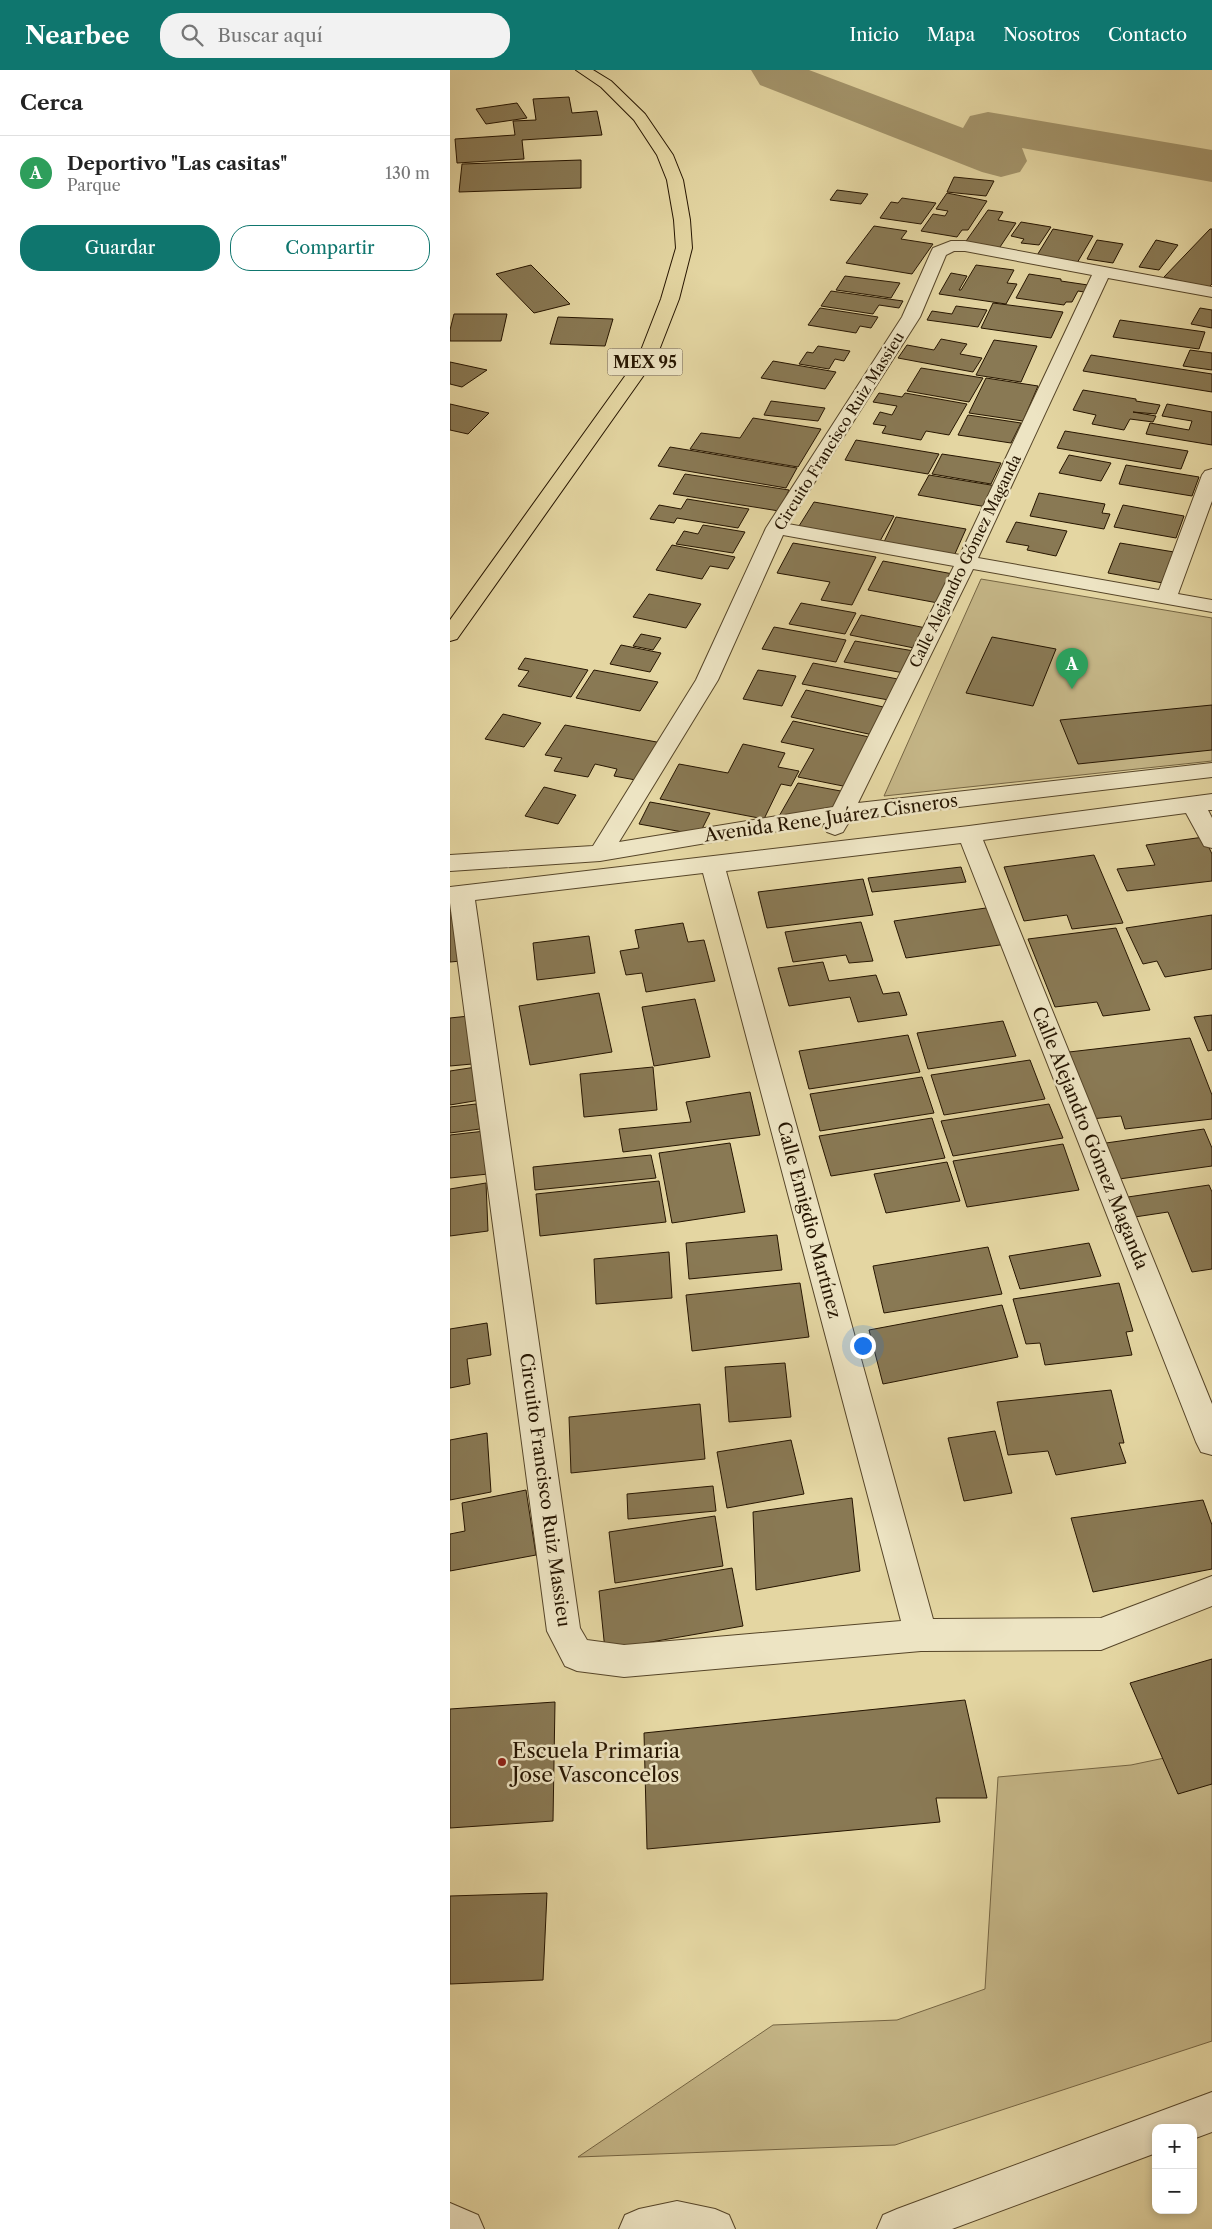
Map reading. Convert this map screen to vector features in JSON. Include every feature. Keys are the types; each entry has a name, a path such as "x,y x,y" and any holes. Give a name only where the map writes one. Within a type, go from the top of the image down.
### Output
{"main road":[{"name":"MEX 95","path":"450,635 488,579 648,358 670,299 684,248 682,220 675,180 666,155 640,117 606,84 583,70"}],"street":[{"name":"Circuito Francisco Ruiz Massieu","path":"600,853 707,680 776,528 911,317 939,252 951,246 965,246 1212,292"},
{"name":"Calle Alejandro Gómez Maganda","path":"827,849 841,813 967,561 1102,272"},
{"path":"1166,598 1212,475"},
{"path":"776,528 1212,606"},
{"name":"Avenida Rene Juárez Cisneros","path":"450,863 600,853 841,813 1212,770"},
{"path":"1203,803 1212,840"},
{"name":"Avenida Rene Juárez Cisneros","path":"456,894 827,849 969,834 1203,803"},
{"name":"Calle Alejandro Gómez Maganda","path":"969,834 1212,1442"},
{"name":"Calle Emigdio Martínez","path":"712,863 921,1636"},
{"name":"Circuito Francisco Ruiz Massieu","path":"456,894 564,1631 577,1655 624,1660 921,1636 1101,1634 1212,1591"},
{"path":"1181,2124 1212,2112"},
{"path":"897,2229 1152,2134"},
{"path":"639,2229 676,2221 715,2229"},
{"path":"450,2223 464,2229"}],"shaded area":[{"path":"981,579 1212,618 1212,761 884,796"},
{"path":"1212,1748 1212,2041 895,2145 578,2157 773,2025 897,2020 985,1989 998,1777 1131,1765"}],"building":[{"path":"569,97 572,113 597,111 602,135 522,140 524,159 457,163 455,139 515,135 513,121 536,120 533,99"},
{"path":"517,103 527,118 486,124 476,109"},
{"path":"581,160 581,188 459,192 462,164"},
{"path":"954,177 994,181 986,196 947,192"},
{"path":"837,190 868,194 861,204 830,200"},
{"path":"947,193 987,201 968,230 962,230 957,237 921,231 933,214 945,216 948,211 936,209"},
{"path":"902,198 936,203 921,224 880,218 891,202 898,203"},
{"path":"988,210 1003,212 998,220 1016,223 998,250 964,244"},
{"path":"1021,222 1051,227 1039,245 1021,243 1024,239 1011,236"},
{"path":"874,226 907,231 901,239 933,244 912,274 846,263"},
{"path":"1053,229 1093,236 1077,263 1036,257"},
{"path":"1212,229 1212,284 1208,288 1164,277"},
{"path":"1097,240 1123,244 1113,263 1087,259"},
{"path":"1156,240 1178,245 1159,270 1139,267"},
{"path":"531,265 570,304 534,313 496,274"},
{"path":"976,265 1014,270 1007,283 1017,284 1006,304 939,294 951,273 967,276 959,290 961,290"},
{"path":"1029,274 1088,285 1084,292 1078,291 1072,302 1066,302 1064,305 1016,298"},
{"path":"845,276 900,283 891,298 836,290"},
{"path":"831,291 903,301 899,308 879,305 873,314 821,306"},
{"path":"993,303 1063,312 1051,338 981,328"},
{"path":"956,306 987,310 978,327 927,320 932,311 952,314"},
{"path":"820,308 878,317 871,328 860,326 856,333 808,325"},
{"path":"1200,308 1212,310 1212,328 1191,324"},
{"path":"454,314 507,314 501,341 450,341 450,330"},
{"path":"558,317 613,319 605,346 550,344"},
{"path":"1120,320 1205,332 1199,349 1113,337"},
{"path":"941,339 967,344 960,354 982,358 973,372 898,358 907,345 934,350"},
{"path":"994,340 1037,346 1021,382 976,375"},
{"path":"818,346 850,351 844,361 835,359 829,369 799,364 807,352 813,353"},
{"path":"1190,350 1212,353 1212,370 1183,366"},
{"path":"1091,355 1212,374 1212,392 1083,371"},
{"path":"773,361 836,372 825,389 761,378"},
{"path":"450,362 487,370 462,387 450,384"},
{"path":"921,368 983,378 969,402 907,391"},
{"path":"986,378 1038,386 1023,421 969,413"},
{"path":"1083,390 1160,405 1156,414 1133,412 1156,416 1153,422 1130,419 1124,430 1092,424 1096,415 1073,410"},
{"path":"879,393 902,397 905,393 967,404 949,435 926,431 921,440 882,433 886,426 873,424 880,412 892,415 897,406 873,402"},
{"path":"771,401 825,408 818,421 764,415"},
{"path":"450,404 489,413 468,434 450,430"},
{"path":"1167,404 1212,412 1212,445 1146,434 1150,423 1189,430 1192,421 1162,416"},
{"path":"968,415 1021,423 1011,443 958,435"},
{"path":"753,418 821,429 798,467 690,449 701,433 740,438"},
{"path":"1065,431 1188,451 1181,469 1057,448"},
{"path":"856,440 939,454 928,474 845,460"},
{"path":"670,447 797,468 786,488 658,466"},
{"path":"942,454 1001,463 991,484 932,474"},
{"path":"1069,455 1111,463 1101,481 1059,473"},
{"path":"1126,465 1199,477 1192,496 1119,484"},
{"path":"685,474 789,490 779,511 673,494"},
{"path":"929,475 997,486 987,507 918,495"},
{"path":"1039,493 1105,504 1102,513 1110,514 1104,529 1030,516"},
{"path":"687,499 749,509 738,528 677,518 674,523 650,519 659,505 681,509"},
{"path":"814,502 894,516 880,541 799,526"},
{"path":"1123,505 1184,516 1176,538 1114,527"},
{"path":"896,517 966,529 954,556 883,544"},
{"path":"1016,522 1067,531 1056,556 1027,550 1029,546 1006,542"},
{"path":"703,525 745,532 733,553 676,544 684,531 698,534"},
{"path":"793,543 876,557 852,605 821,600 830,582 777,573"},
{"path":"1120,543 1174,552 1163,583 1108,573"},
{"path":"672,545 735,557 728,569 710,566 702,579 656,570"},
{"path":"883,561 953,574 938,603 868,590"},
{"path":"649,594 701,604 686,628 633,617"},
{"path":"801,603 856,613 845,634 789,624"},
{"path":"861,615 926,628 914,648 850,635"},
{"path":"774,627 846,640 836,662 762,649"},
{"path":"641,634 661,638 653,650 633,646"},
{"path":"992,637 1056,649 1033,706 966,693"},
{"path":"855,641 914,651 904,673 844,662"},
{"path":"621,645 661,653 650,672 610,664"},
{"path":"525,658 588,670 571,697 518,686 529,671 518,669"},
{"path":"813,663 903,680 894,701 802,684"},
{"path":"594,670 658,682 640,711 576,698"},
{"path":"758,670 796,676 782,706 743,699"},
{"path":"806,690 888,708 873,735 791,717"},
{"path":"1212,705 1212,750 1078,764 1060,720"},
{"path":"503,714 541,723 524,747 485,739"},
{"path":"793,721 874,738 848,787 798,777 814,749 781,742"},
{"path":"565,725 662,743 641,781 614,776 617,769 595,764 588,777 554,771 562,758 545,755"},
{"path":"743,744 785,753 778,767 799,771 791,786 781,784 764,819 660,799 679,764 728,773"},
{"path":"798,783 846,792 838,812 778,818"},
{"path":"544,787 576,795 558,824 525,816"},
{"path":"650,802 710,813 699,835 639,824"},
{"path":"1204,837 1212,854 1212,881 1127,891 1117,869 1155,865 1146,845"},
{"path":"1094,855 1123,923 1072,929 1067,915 1024,921 1004,867"},
{"path":"961,867 966,882 872,892 868,878"},
{"path":"863,879 873,915 767,928 758,892"},
{"path":"993,907 1007,944 906,958 894,921"},
{"path":"460,911 461,961 450,962 450,912"},
{"path":"1212,915 1212,969 1165,977 1157,961 1143,964 1126,928"},
{"path":"861,922 873,961 849,963 846,955 793,962 785,932"},
{"path":"683,923 688,942 704,940 715,981 646,992 642,973 626,975 620,951 639,948 635,930"},
{"path":"1116,928 1150,1010 1103,1016 1097,1002 1055,1007 1028,939"},
{"path":"589,936 595,973 537,980 533,943"},
{"path":"823,962 829,981 876,975 883,994 899,992 907,1015 858,1022 850,997 789,1006 778,968"},
{"path":"599,993 612,1052 530,1065 519,1006"},
{"path":"695,999 710,1057 654,1066 642,1007"},
{"path":"1212,1015 1212,1050 1208,1051 1194,1017"},
{"path":"469,1016 472,1064 450,1066 450,1018"},
{"path":"1003,1021 1016,1056 928,1069 917,1033"},
{"path":"908,1035 920,1072 809,1089 799,1051"},
{"path":"1190,1038 1212,1095 1212,1119 1125,1129 1121,1116 1091,1119 1069,1052"},
{"path":"1030,1060 1045,1099 944,1115 931,1075"},
{"path":"476,1067 480,1100 450,1105 450,1071"},
{"path":"653,1067 657,1110 584,1117 580,1074"},
{"path":"922,1077 934,1113 820,1131 810,1094"},
{"path":"750,1092 760,1135 623,1152 619,1129 691,1122 686,1102"},
{"path":"476,1104 480,1129 450,1133 450,1107"},
{"path":"1049,1104 1063,1138 953,1156 941,1121"},
{"path":"932,1118 945,1158 831,1176 819,1136"},
{"path":"1204,1129 1212,1148 1212,1166 1112,1180 1099,1144"},
{"path":"485,1131 488,1174 450,1178 450,1135"},
{"path":"730,1143 745,1212 672,1223 659,1153"},
{"path":"1063,1144 1079,1190 967,1207 953,1161"},
{"path":"651,1155 656,1178 535,1190 533,1167"},
{"path":"947,1162 960,1201 886,1213 874,1174"},
{"path":"659,1181 666,1222 540,1236 536,1194"},
{"path":"486,1183 488,1231 450,1236 450,1189"},
{"path":"1209,1185 1212,1192 1212,1269 1192,1272 1168,1212 1128,1218 1121,1198"},
{"path":"777,1235 782,1270 689,1279 686,1243"},
{"path":"1089,1243 1101,1276 1020,1289 1009,1256"},
{"path":"988,1247 1002,1294 884,1313 873,1266"},
{"path":"669,1252 672,1298 596,1304 594,1259"},
{"path":"800,1283 809,1337 692,1351 686,1295"},
{"path":"1119,1283 1133,1331 1126,1332 1132,1355 1045,1365 1040,1343 1026,1344 1013,1299"},
{"path":"1002,1305 1018,1357 883,1384 869,1330"},
{"path":"487,1323 491,1355 467,1359 470,1384 450,1388 450,1329"},
{"path":"785,1363 791,1417 729,1422 725,1367"},
{"path":"1111,1390 1124,1443 1119,1443 1126,1463 1056,1475 1048,1451 1008,1455 997,1402"},
{"path":"700,1404 705,1459 571,1473 569,1417"},
{"path":"995,1431 1012,1493 964,1501 948,1438"},
{"path":"487,1433 491,1492 450,1500 450,1440"},
{"path":"791,1440 804,1494 727,1508 717,1452"},
{"path":"713,1486 716,1511 628,1519 627,1494"},
{"path":"526,1490 536,1555 450,1571 450,1534 465,1531 462,1503"},
{"path":"852,1498 860,1571 756,1590 753,1512"},
{"path":"1203,1500 1212,1525 1212,1569 1093,1592 1071,1518"},
{"path":"715,1516 723,1566 615,1583 609,1532"},
{"path":"732,1568 743,1626 605,1650 599,1591"},
{"path":"1212,1659 1212,1784 1178,1794 1130,1683"},
{"path":"965,1700 987,1798 936,1798 940,1822 647,1849 644,1733"},
{"path":"555,1702 553,1821 450,1828 450,1709"},
{"path":"547,1893 543,1980 450,1984 450,1896"}],"waterway":[{"path":"775,70 777,75 1001,161 988,127 1212,166"}],"place":[{"name":"Deportivo \"Las casitas\"","path":"1072,689"},
{"name":"Escuela Primaria Jose Vasconcelos","path":"502,1762"}]}
